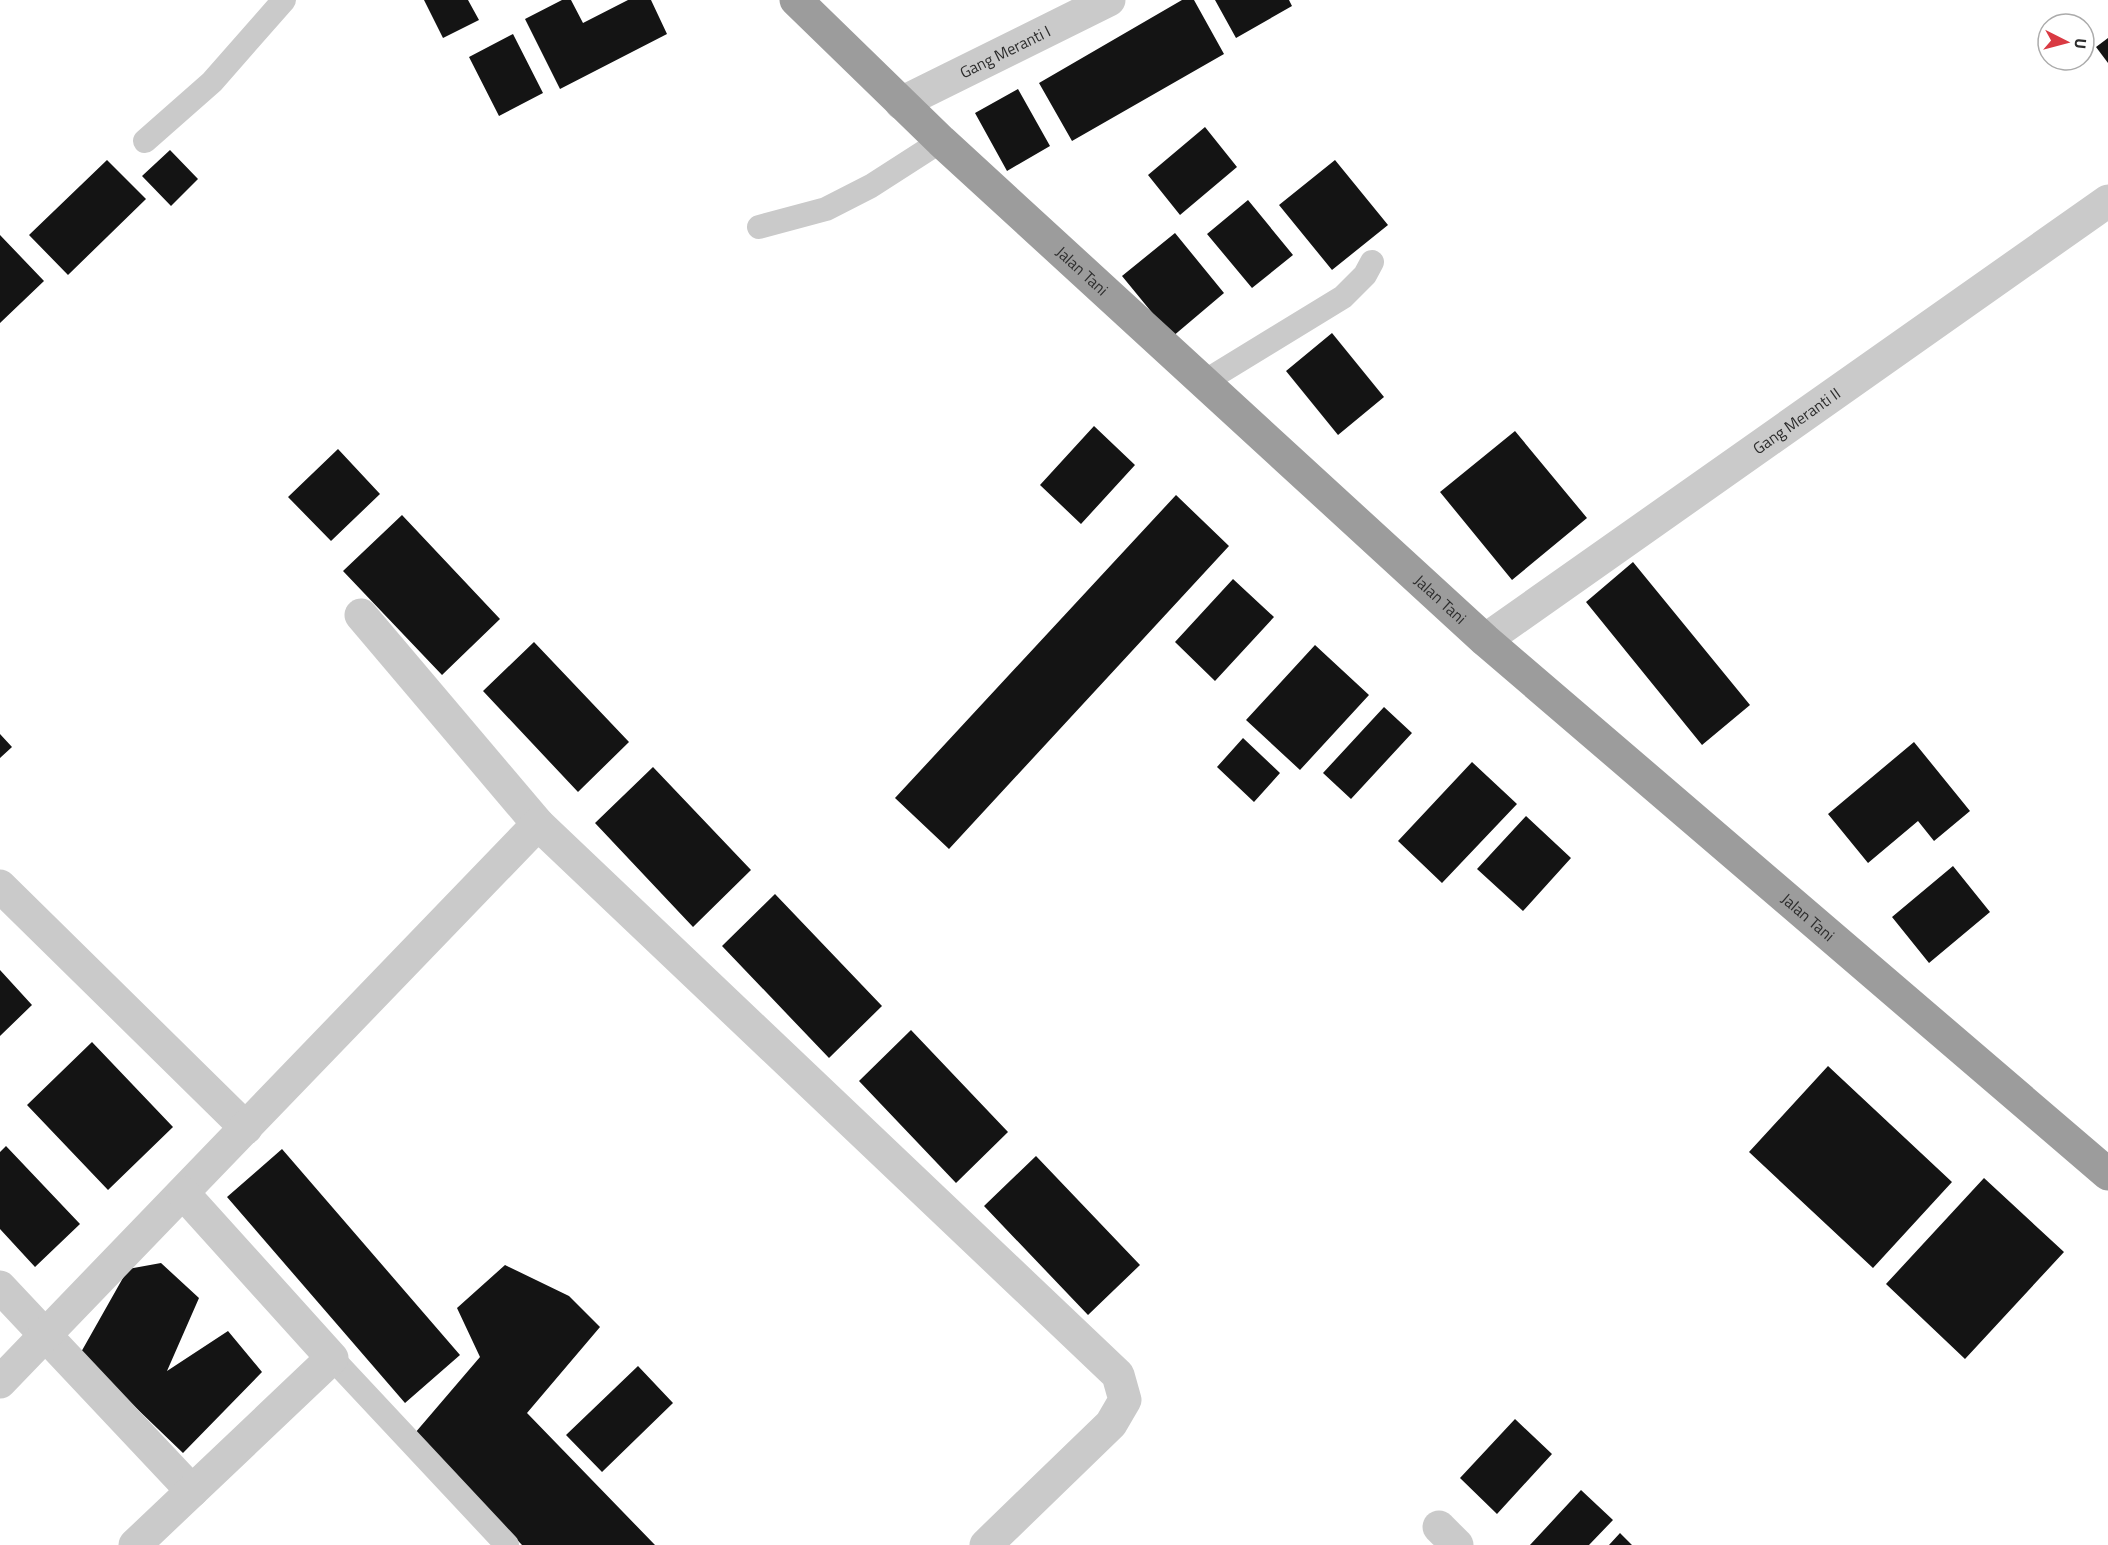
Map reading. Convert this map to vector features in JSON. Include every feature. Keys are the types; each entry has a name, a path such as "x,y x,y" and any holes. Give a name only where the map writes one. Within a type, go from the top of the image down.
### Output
{"highway":[{"name":"Jalan Tani","path":"796,0 941,141 1485,640 2108,1174"}],"street":[{"name":"Gang Meranti I","path":"901,103 1109,0"},
{"name":"Gang Meranti II","path":"1485,640 2108,201"},
{"path":"361,615 538,824 1118,1375 1125,1400 1112,1424 986,1545"},
{"path":"0,1382 538,824"},
{"path":"0,886 246,1128"},
{"path":"135,1545 332,1358 183,1193"},
{"path":"0,1287 46,1333 192,1491"}],"lane":[{"path":"146,141 212,82 284,0"},
{"path":"759,227 826,210 871,186 941,141"},
{"path":"1204,382 1343,297 1365,275 1372,262"},
{"path":"332,1358 507,1545"}],"building":[{"path":"424,0 468,0 479,20 443,38"},
{"path":"562,0 571,0 583,23 628,0 651,0 667,34 560,89 525,19"},
{"path":"1182,0 1194,0 1224,54 1072,141 1039,83"},
{"path":"1215,0 1289,0 1292,6 1236,38"},
{"path":"513,34 543,93 499,116 469,57"},
{"path":"2108,38 2108,63 2096,47"},
{"path":"1018,89 1050,146 1007,171 975,113"},
{"path":"1205,127 1237,167 1180,215 1148,175"},
{"path":"170,150 198,179 171,206 142,176"},
{"path":"107,160 146,199 68,275 29,235"},
{"path":"1335,160 1388,225 1332,270 1279,205"},
{"path":"1248,200 1293,255 1252,288 1207,234"},
{"path":"1175,233 1224,293 1172,337 1122,276"},
{"path":"0,235 44,281 0,323"},
{"path":"1332,333 1384,397 1338,435 1286,371"},
{"path":"1094,426 1135,465 1081,524 1040,485"},
{"path":"1515,431 1587,518 1512,580 1440,492"},
{"path":"338,449 380,494 331,541 288,497"},
{"path":"1176,495 1229,546 949,849 895,798"},
{"path":"402,515 500,619 442,675 343,571"},
{"path":"1633,562 1750,705 1702,745 1586,602"},
{"path":"1233,579 1274,617 1215,681 1175,642"},
{"path":"534,642 629,742 578,792 483,691"},
{"path":"1315,645 1369,695 1300,770 1246,720"},
{"path":"1384,707 1412,733 1351,799 1323,773"},
{"path":"0,734 12,747 0,758"},
{"path":"1243,738 1280,773 1254,802 1217,767"},
{"path":"1914,742 1970,811 1934,841 1918,821 1868,863 1828,814"},
{"path":"1472,762 1517,804 1442,883 1398,841"},
{"path":"653,767 751,870 693,927 595,823"},
{"path":"1526,816 1571,858 1523,911 1477,869"},
{"path":"1953,866 1990,912 1929,963 1892,917"},
{"path":"775,894 882,1006 829,1058 722,946"},
{"path":"0,970 32,1005 0,1036"},
{"path":"911,1030 1008,1132 956,1183 859,1081"},
{"path":"92,1042 173,1127 108,1190 27,1105"},
{"path":"1828,1066 1952,1182 1873,1268 1749,1152"},
{"path":"6,1146 80,1224 35,1267 0,1229 0,1152"},
{"path":"282,1149 460,1355 405,1403 227,1197"},
{"path":"1036,1156 1140,1265 1088,1315 984,1206"},
{"path":"1984,1178 2064,1252 1965,1359 1886,1284"},
{"path":"161,1263 199,1298 167,1371 228,1331 262,1372 183,1453 80,1354 128,1269"},
{"path":"505,1265 569,1296 600,1327 527,1413 655,1545 522,1545 415,1433 480,1357 457,1308"},
{"path":"638,1366 673,1403 602,1472 566,1435"},
{"path":"1515,1419 1552,1454 1497,1514 1460,1478"},
{"path":"1581,1490 1613,1520 1589,1545 1530,1545"},
{"path":"1620,1533 1632,1545 1609,1545"}]}
